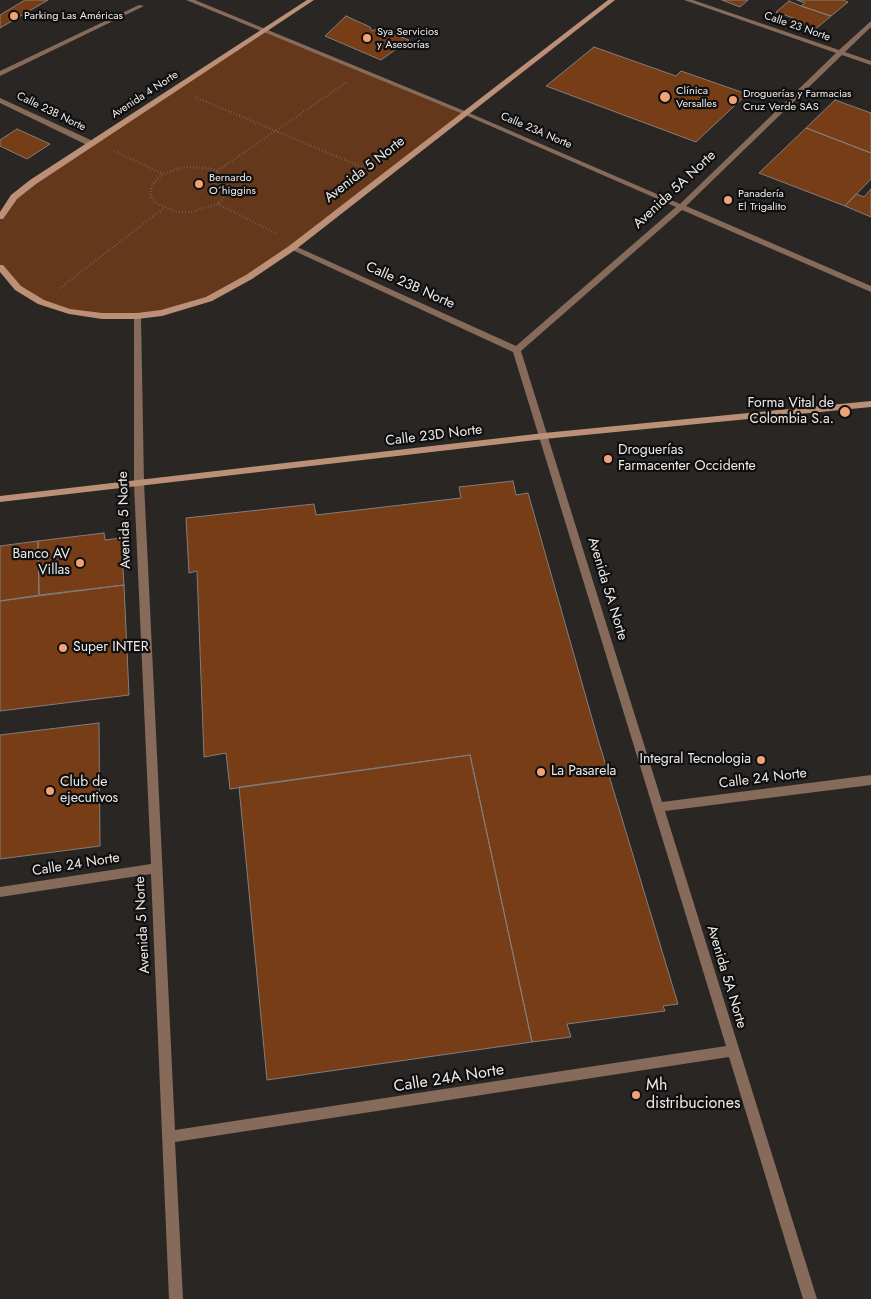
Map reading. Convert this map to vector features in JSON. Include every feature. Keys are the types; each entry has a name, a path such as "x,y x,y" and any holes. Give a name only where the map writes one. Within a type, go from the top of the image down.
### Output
{"street":[{"name":"Calle 23A Norte","path":"189,0 466,113 871,289"},
{"name":"Avenida 4 Norte","path":"0,217 14,197 311,0"},
{"name":"Avenida 5 Norte","path":"176,1299 140,483 137,316 162,313 209,299 249,277 292,248 612,0"},
{"name":"Calle 23 Norte","path":"687,0 871,63"},
{"path":"0,74 66,40 141,6"},
{"name":"Avenida 5A Norte","path":"810,1299 517,350 682,207 871,22"},
{"name":"Calle 23B Norte","path":"0,100 92,144"},
{"name":"Calle 23B Norte","path":"292,248 517,350"},
{"path":"0,267 18,288 41,302 70,311 102,316 137,316"},
{"name":"Calle 23D Norte","path":"0,499 544,436 871,404"},
{"name":"Calle 24 Norte","path":"659,807 871,780"},
{"name":"Calle 24 Norte","path":"0,892 156,868"},
{"name":"Calle 24A Norte","path":"169,1138 733,1050"}],"path":[{"path":"216,171 352,79"},
{"path":"191,96 384,176"},
{"path":"109,148 163,174"},
{"path":"196,167 216,171 226,178 229,186 226,195 218,204 206,209 192,212 176,212 155,203 151,196 151,188 155,181 163,174 179,168 196,167"},
{"path":"218,204 280,235"},
{"path":"60,288 164,208"}],"shaded area":[{"path":"263,31 465,113 292,248 209,299 137,316 70,311 41,302 18,288 0,267 0,217 14,197"}],"building":[{"path":"25,0 48,0 0,28 0,15"},
{"path":"722,0 748,0 740,7"},
{"path":"797,0 843,0 848,2 831,16 801,6 805,3"},
{"path":"789,1 831,16 812,32 804,29 807,26 793,21 796,19 776,12"},
{"name":"Sya Servicios y Asesorías","path":"346,16 370,27 372,31 378,28 409,40 381,60 325,36"},
{"name":"Clínica Versalles","path":"594,47 676,76 681,71 747,94 696,142 546,86"},
{"path":"835,100 871,113 871,153 806,128"},
{"path":"806,128 871,153 871,179 845,206 759,173"},
{"path":"17,129 50,144 27,159 0,146 0,140"},
{"path":"871,189 871,217 845,206 856,194 864,197"},
{"name":"La Pasarela","path":"513,481 516,495 528,493 597,736 678,1004 663,1006 665,1011 567,1024 571,1037 532,1042 470,755 230,789 226,753 204,757 197,571 189,573 186,518 314,504 316,515 461,498 459,487"},
{"name":"Banco AV Villas","path":"104,533 105,540 121,538 124,585 39,595 38,541"},
{"path":"38,541 39,595 0,601 0,546"},
{"name":"Super INTER","path":"124,585 129,695 0,711 0,601"},
{"name":"Club de ejecutivos","path":"99,723 100,846 0,859 0,735"},
{"path":"470,755 532,1042 267,1080 239,787"}],"place":[{"name":"Parking Las Américas","path":"14,16"},
{"name":"Sya Servicios y Asesorías","path":"367,38"},
{"name":"Clínica Versalles","path":"665,97"},
{"name":"Droguerías y Farmacias Cruz Verde SAS","path":"733,100"},
{"name":"Bernardo O´higgins","path":"199,184"},
{"name":"Panadería El Trigalito","path":"728,200"},
{"name":"Forma Vital de Colombia S.a.","path":"845,412"},
{"name":"Droguerías Farmacenter Occidente","path":"608,459"},
{"name":"Banco AV Villas","path":"80,563"},
{"name":"Super INTER","path":"63,648"},
{"name":"Integral Tecnologia","path":"761,760"},
{"name":"La Pasarela","path":"541,772"},
{"name":"Club de ejecutivos","path":"50,791"},
{"name":"Mh distribuciones","path":"636,1095"}]}
